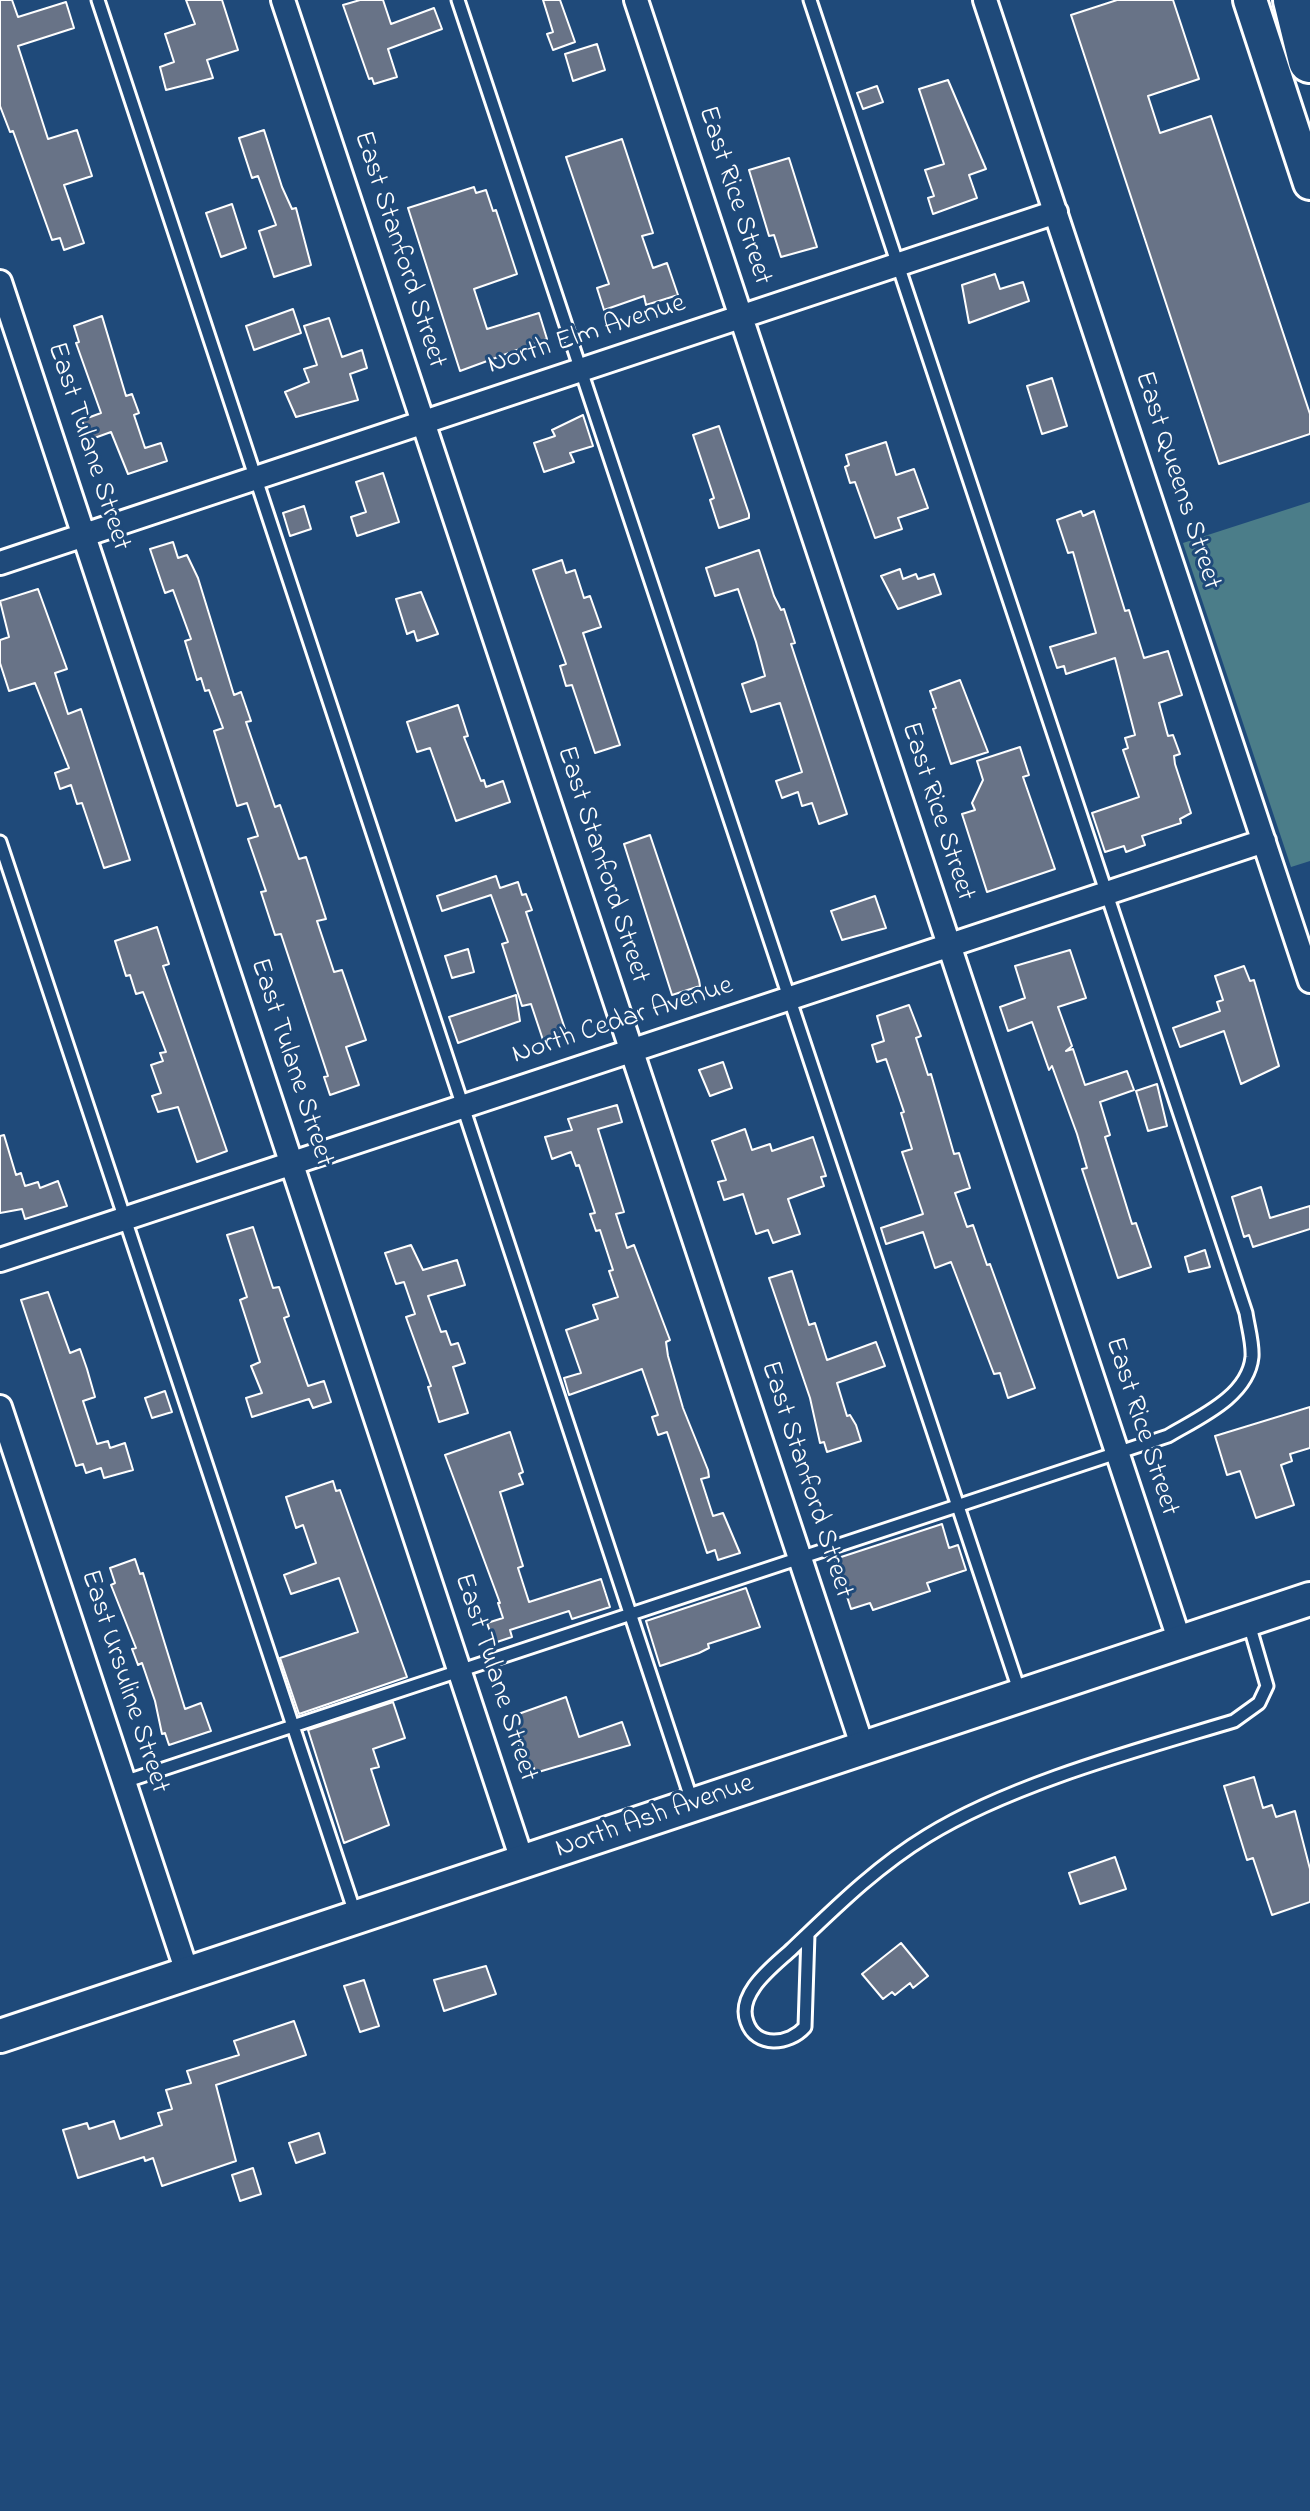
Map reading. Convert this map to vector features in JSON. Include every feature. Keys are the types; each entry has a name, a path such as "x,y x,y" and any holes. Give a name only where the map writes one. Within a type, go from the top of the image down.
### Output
{"highway":[{"path":"1295,0 1310,61"}],"street":[{"name":"East Stanford Street","path":"283,0 863,1748"},
{"name":"East Rice Street","path":"636,0 1180,1642"},
{"name":"East Queens Street","path":"985,0 1310,981"},
{"path":"1250,0 1310,183"},
{"name":"North Elm Avenue","path":"0,563 1056,212"},
{"name":"East Tulane Street","path":"0,282 523,1863"},
{"name":"North Cedar Avenue","path":"0,1260 1264,841"},
{"name":"East Ursuline Street","path":"0,1407 188,1975"},
{"name":"North Ash Avenue","path":"0,2036 1310,1599"}],"lane":[{"path":"98,0 693,1805"},
{"path":"458,0 1020,1695"},
{"path":"124,1782 1168,1436 1231,1395 1244,1380 1252,1357 1246,1313 810,0"},
{"path":"0,842 357,1919"},
{"path":"808,1934 805,2027 791,2038 772,2042 762,2039 752,2033 745,2018 747,1998 808,1934 891,1860 941,1828 1082,1770 1234,1721 1251,1711 1267,1686 1247,1620"}],"green space":[{"path":"1310,502 1310,861 1291,867 1183,543"}],"building":[{"path":"0,0 12,0 18,17 66,2 74,28 18,46 48,139 77,130 92,176 64,185 84,243 64,250 60,238 52,240 13,131 10,132 0,106"},
{"path":"186,0 222,0 238,50 207,60 213,78 166,90 160,67 174,62 165,34 195,24"},
{"path":"360,0 383,0 391,24 434,8 442,29 388,49 397,77 374,84 372,78 369,79 343,5"},
{"path":"543,0 560,0 575,42 553,50 547,34 553,32"},
{"path":"1117,0 1173,0 1199,79 1148,96 1160,133 1211,116 1310,414 1310,434 1219,464 1071,15"},
{"path":"597,44 605,70 573,81 565,54"},
{"path":"948,80 986,169 969,175 977,198 933,214 928,198 934,196 925,170 944,164 919,89"},
{"path":"877,86 883,102 863,109 857,93"},
{"path":"264,130 282,187 292,209 296,208 311,265 274,277 259,231 276,225 258,176 252,178 239,138"},
{"path":"622,139 653,233 642,236 653,268 667,263 678,295 646,305 644,296 604,310 597,288 609,284 566,157"},
{"path":"789,158 817,247 781,257 774,235 769,236 749,170"},
{"path":"474,187 476,193 486,190 493,211 496,210 517,274 474,289 487,329 539,313 547,339 460,371 408,208"},
{"path":"232,204 246,248 221,257 206,213"},
{"path":"995,274 1000,289 1023,282 1029,301 969,323 962,285"},
{"path":"293,309 301,333 254,350 246,326"},
{"path":"102,316 126,396 132,394 139,413 134,415 145,448 161,443 167,461 128,474 111,432 89,440 82,420 101,413 76,343 79,342 74,326"},
{"path":"329,318 342,357 362,350 367,368 350,374 358,400 296,417 285,392 309,382 304,369 317,365 304,326"},
{"path":"1052,378 1067,426 1042,434 1027,386"},
{"path":"583,415 593,446 570,453 574,462 544,472 534,443 555,436 552,430"},
{"path":"719,426 749,518 719,528 710,500 714,498 693,435"},
{"path":"886,442 896,475 914,469 928,508 898,518 902,529 875,538 855,482 850,483 845,467 849,465 846,455"},
{"path":"383,473 399,522 357,536 351,517 366,512 356,482"},
{"path":"304,506 311,529 290,536 283,513"},
{"path":"1081,511 1083,516 1094,511 1125,611 1129,610 1144,658 1168,651 1182,695 1159,703 1168,736 1173,735 1180,754 1174,756 1175,764 1191,813 1180,819 1181,823 1142,836 1145,845 1126,852 1124,846 1105,852 1092,813 1139,797 1123,750 1128,748 1125,738 1135,735 1115,658 1066,674 1064,666 1057,668 1050,647 1096,633 1073,552 1068,553 1057,520"},
{"path":"173,542 178,558 187,555 198,578 234,695 241,692 251,721 246,722 275,807 280,805 299,859 306,857 326,919 317,921 334,972 342,970 366,1040 346,1047 359,1085 330,1095 324,1077 328,1076 281,934 275,935 261,892 266,891 248,839 258,836 247,803 237,806 214,731 223,728 209,690 205,691 201,678 197,680 185,641 191,639 173,590 165,593 150,549"},
{"path":"759,550 774,596 781,610 784,609 795,643 791,644 847,814 819,824 812,803 802,806 798,792 782,798 776,781 802,772 780,703 751,712 742,684 765,676 756,642 738,589 715,596 706,568"},
{"path":"562,560 566,573 575,570 584,598 590,596 601,627 583,633 620,745 595,753 572,685 566,686 560,666 566,664 533,570"},
{"path":"900,569 903,579 916,574 918,579 934,574 941,594 898,609 881,576"},
{"path":"38,589 67,669 55,673 68,714 81,709 130,860 104,868 82,803 77,804 71,785 60,789 55,773 69,768 35,683 9,691 0,663 0,640 9,637 0,601"},
{"path":"421,592 438,634 417,641 414,631 407,634 396,599"},
{"path":"960,680 988,752 951,764 930,691"},
{"path":"458,705 468,736 464,737 481,781 484,780 486,787 503,781 510,802 456,821 430,748 417,752 407,722"},
{"path":"1020,747 1029,775 1023,777 1055,869 987,892 962,814 975,810 972,803 983,780 977,761"},
{"path":"650,835 700,986 672,995 624,844"},
{"path":"496,876 500,888 518,882 522,895 526,894 532,910 526,912 567,1035 544,1043 531,1004 522,1006 502,944 508,942 491,895 442,911 437,896"},
{"path":"875,896 886,928 842,940 831,911"},
{"path":"157,927 169,964 163,966 227,1151 197,1162 178,1107 158,1112 152,1096 161,1093 151,1065 163,1061 160,1053 166,1052 143,992 136,994 130,975 126,976 115,941"},
{"path":"468,949 474,972 452,978 445,956"},
{"path":"1070,950 1086,998 1058,1007 1072,1046 1066,1051 1073,1049 1085,1085 1127,1071 1134,1090 1100,1102 1110,1135 1105,1137 1132,1224 1136,1223 1151,1267 1118,1278 1082,1169 1087,1168 1077,1134 1052,1066 1049,1070 1032,1022 1008,1031 1000,1007 1025,998 1015,966"},
{"path":"1244,966 1250,981 1254,980 1279,1066 1241,1084 1224,1031 1180,1047 1173,1028 1220,1011 1217,1002 1223,1000 1215,976"},
{"path":"516,995 520,1021 458,1043 449,1017"},
{"path":"909,1005 921,1036 916,1038 928,1075 931,1074 954,1154 959,1153 970,1188 955,1193 967,1227 973,1225 987,1265 990,1264 1035,1388 1008,1398 1000,1373 994,1374 951,1262 935,1268 923,1232 886,1244 881,1228 923,1214 902,1152 912,1149 901,1113 904,1112 886,1059 877,1062 872,1045 884,1041 877,1016"},
{"path":"723,1062 732,1088 710,1096 699,1070"},
{"path":"1157,1084 1167,1126 1148,1131 1136,1091"},
{"path":"617,1105 622,1122 598,1129 624,1212 616,1214 627,1248 634,1245 670,1340 666,1342 668,1356 683,1408 708,1470 709,1477 701,1479 713,1516 723,1513 740,1553 718,1560 715,1550 707,1553 667,1432 658,1435 652,1417 658,1415 642,1369 569,1395 564,1378 581,1373 566,1330 598,1319 593,1305 618,1297 600,1230 596,1231 590,1214 595,1213 579,1165 576,1166 571,1152 552,1159 545,1137 572,1130 568,1119"},
{"path":"745,1129 752,1150 770,1144 772,1151 813,1137 826,1176 821,1177 824,1186 788,1199 800,1234 773,1243 768,1230 756,1234 743,1194 724,1200 718,1182 726,1180 712,1141"},
{"path":"4,1135 16,1175 21,1173 25,1186 38,1182 40,1188 58,1181 67,1206 25,1219 22,1209 0,1213 0,1136"},
{"path":"1261,1187 1270,1218 1310,1206 1310,1229 1253,1247 1249,1235 1244,1237 1232,1197"},
{"path":"253,1227 273,1288 279,1287 289,1316 284,1318 308,1386 324,1381 331,1402 313,1408 309,1399 252,1417 246,1398 262,1393 251,1366 260,1362 240,1300 247,1297 227,1235"},
{"path":"411,1245 423,1270 457,1260 465,1285 428,1296 441,1332 446,1331 451,1345 458,1343 465,1363 453,1367 468,1413 439,1422 428,1387 431,1386 406,1317 415,1314 404,1282 396,1284 385,1253"},
{"path":"1205,1250 1210,1267 1189,1272 1185,1257"},
{"path":"792,1271 809,1325 815,1323 827,1360 876,1342 885,1366 837,1383 847,1416 850,1415 856,1425 861,1441 827,1452 824,1442 820,1443 810,1398 769,1278"},
{"path":"48,1292 70,1353 80,1349 87,1369 95,1397 83,1401 97,1444 108,1441 110,1448 125,1443 133,1470 104,1478 101,1468 86,1473 83,1464 76,1466 21,1300"},
{"path":"165,1391 172,1412 152,1418 145,1398"},
{"path":"1310,1407 1310,1448 1290,1454 1292,1461 1281,1465 1294,1505 1256,1518 1240,1471 1227,1475 1215,1436"},
{"path":"510,1432 523,1472 519,1474 523,1484 500,1492 523,1566 518,1568 529,1602 601,1579 610,1607 572,1619 569,1611 510,1630 512,1637 494,1643 487,1623 503,1618 500,1603 445,1455"},
{"path":"333,1481 336,1491 340,1490 407,1677 299,1714 280,1658 358,1632 339,1578 291,1594 284,1575 316,1563 303,1525 296,1528 286,1497"},
{"path":"942,1524 949,1548 958,1545 966,1570 927,1583 930,1591 873,1610 870,1603 851,1609 835,1559"},
{"path":"135,1559 140,1574 143,1573 185,1709 201,1703 211,1731 169,1745 165,1733 162,1734 142,1663 138,1665 132,1649 136,1648 111,1585 115,1583 110,1568"},
{"path":"746,1588 760,1627 708,1644 709,1648 699,1653 660,1666 646,1621"},
{"path":"566,1697 579,1737 622,1722 630,1745 535,1773 534,1768 527,1770 510,1717"},
{"path":"393,1702 405,1738 373,1749 379,1767 371,1769 389,1825 344,1843 308,1730"},
{"path":"1254,1777 1263,1808 1272,1805 1276,1817 1295,1811 1310,1869 1310,1902 1272,1915 1253,1858 1247,1860 1224,1786"},
{"path":"1115,1857 1126,1889 1080,1904 1069,1873"},
{"path":"901,1943 928,1976 913,1988 910,1983 895,1995 892,1992 883,1999 862,1974"},
{"path":"486,1966 496,1994 444,2011 434,1980"},
{"path":"364,1980 379,2026 360,2032 344,1986"},
{"path":"294,2021 306,2055 216,2085 236,2161 162,2186 153,2158 145,2161 144,2157 78,2178 63,2130 87,2123 89,2129 114,2121 120,2139 162,2125 158,2113 172,2109 166,2090 191,2083 187,2071 239,2055 234,2041"},
{"path":"319,2133 325,2153 296,2163 289,2143"},
{"path":"253,2168 261,2194 240,2201 232,2175"}]}
